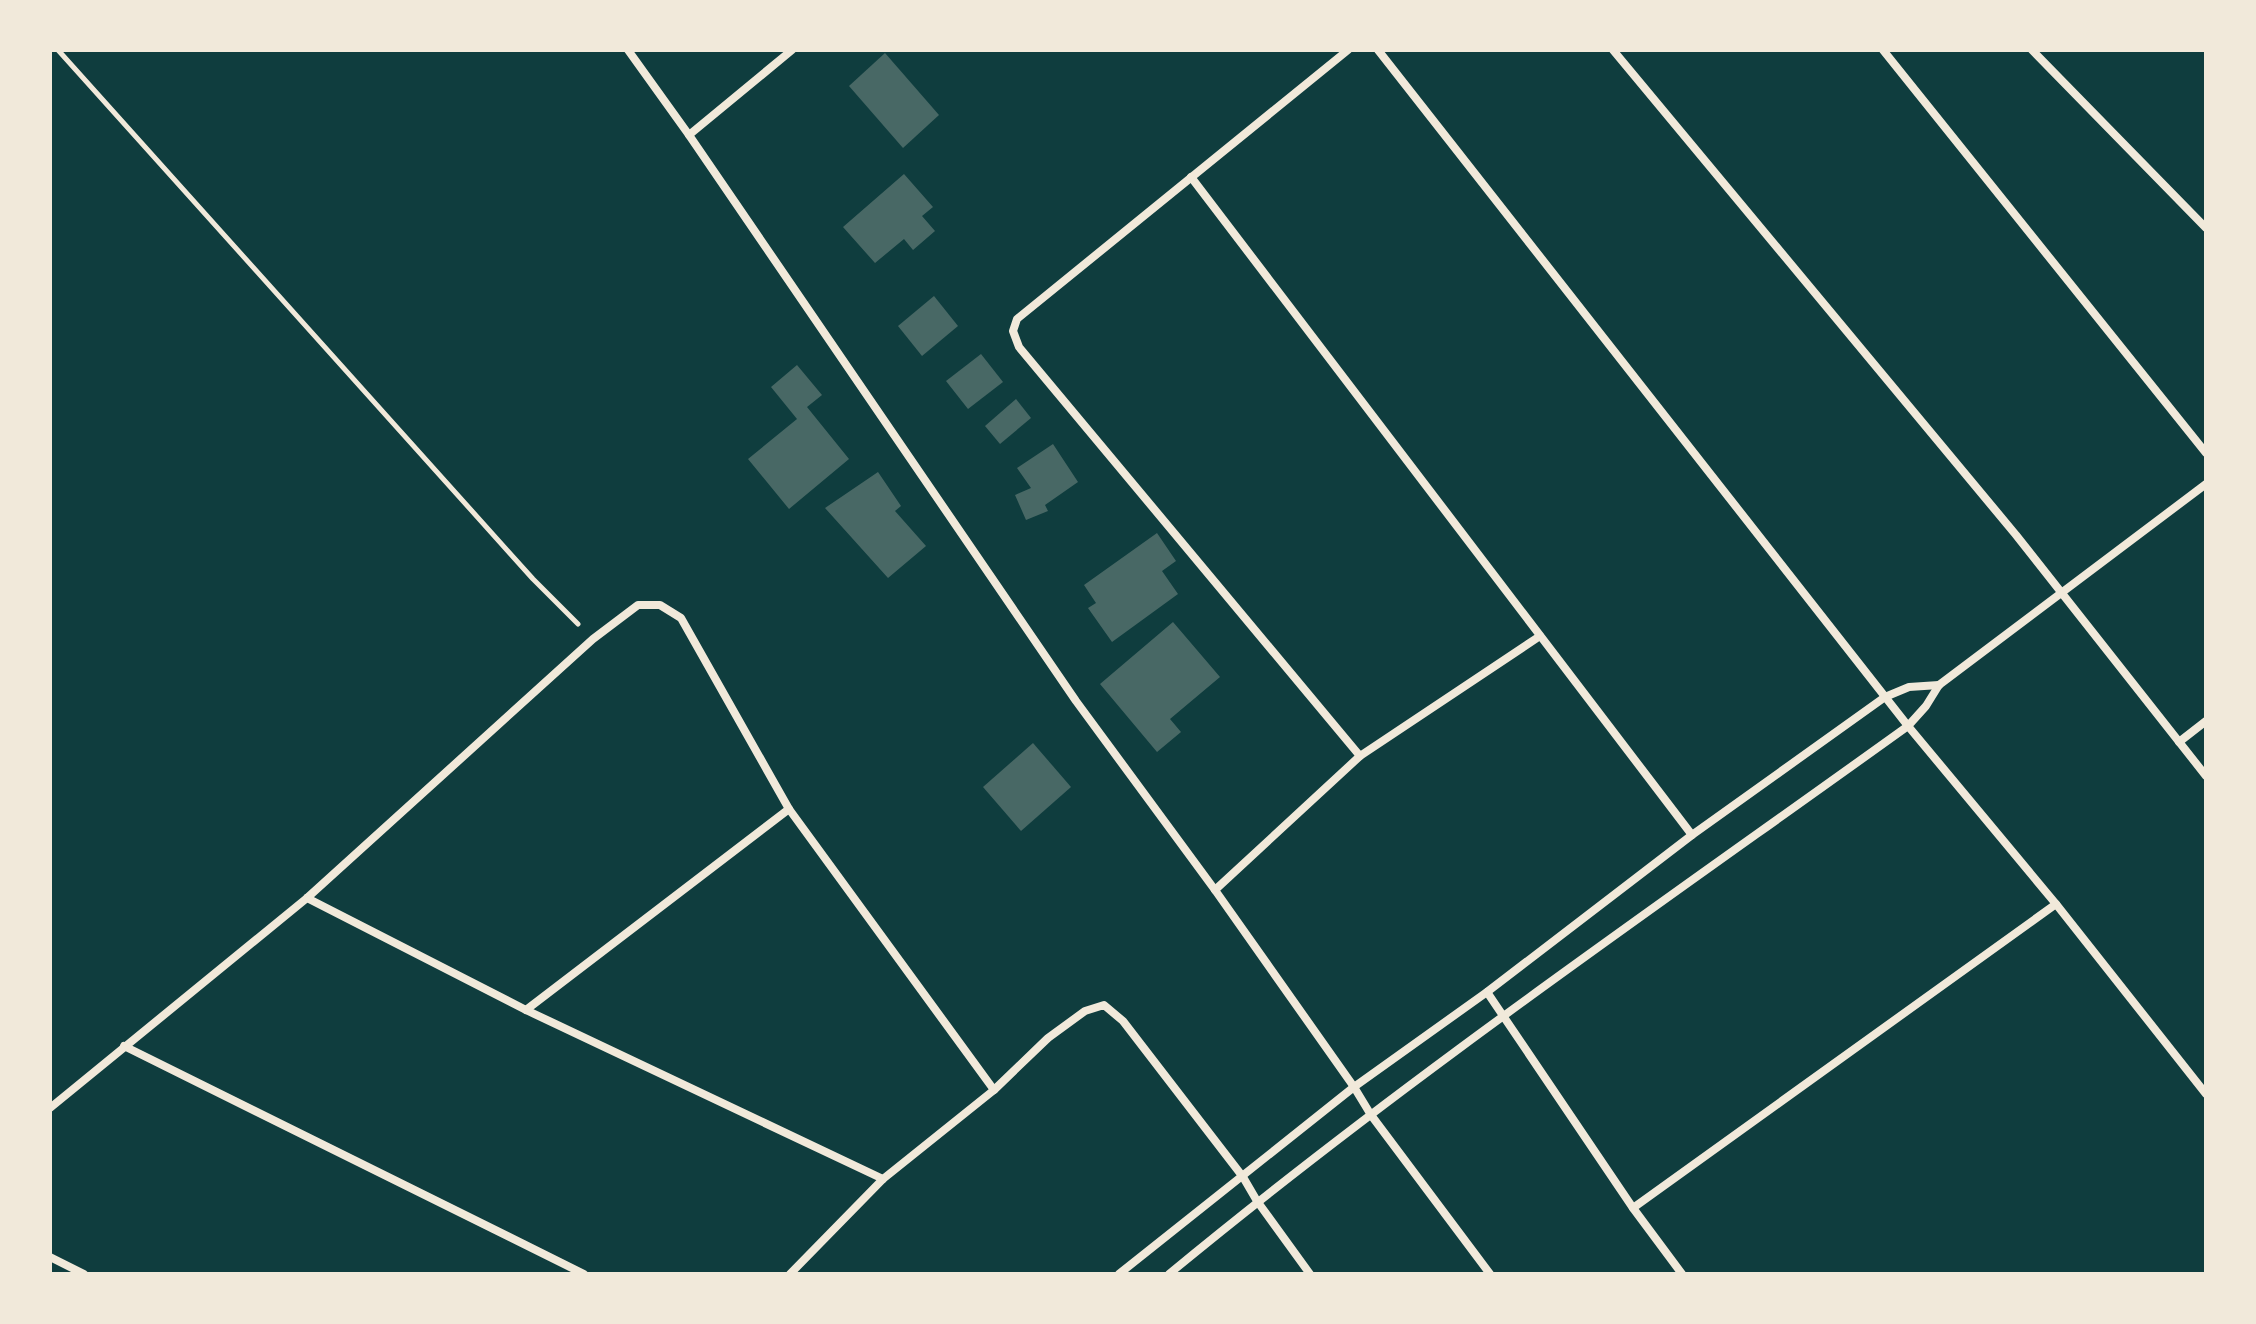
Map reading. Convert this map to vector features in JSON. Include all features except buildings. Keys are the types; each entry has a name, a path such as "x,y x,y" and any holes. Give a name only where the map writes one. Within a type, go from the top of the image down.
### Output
{"street":[{"path":"628,50 1076,701 1215,890 1371,1115 1490,1274"},
{"path":"689,135 792,50"},
{"path":"1348,50 1017,319 1013,331 1019,347 1360,756"},
{"path":"1378,50 1885,697 2056,904 2206,1094"},
{"path":"1613,50 2016,535 2206,776"},
{"path":"1883,50 2206,453"},
{"path":"2032,50 2206,228"},
{"path":"1191,177 1692,835"},
{"path":"1169,1274 1257,1201 1371,1115 1908,726 1939,685 2206,484"},
{"path":"50,1108 307,898 593,639 638,605 660,605 681,618 789,809 994,1090"},
{"path":"1215,890 1360,756 1540,636"},
{"path":"1119,1274 1354,1087 1487,992 1692,835 1885,697 1909,687 1939,685"},
{"path":"2179,742 2206,721"},
{"path":"526,1010 789,809"},
{"path":"307,898 526,1010 883,1179"},
{"path":"1633,1208 2056,904"},
{"path":"1487,992 1633,1208 1682,1274"},
{"path":"790,1274 883,1179 994,1090 1048,1038 1085,1011 1104,1005 1123,1021 1243,1177 1310,1274"},
{"path":"124,1046 584,1274"},
{"path":"50,1257 84,1274"}],"path":[{"path":"58,50 522,567 593,639"}]}
